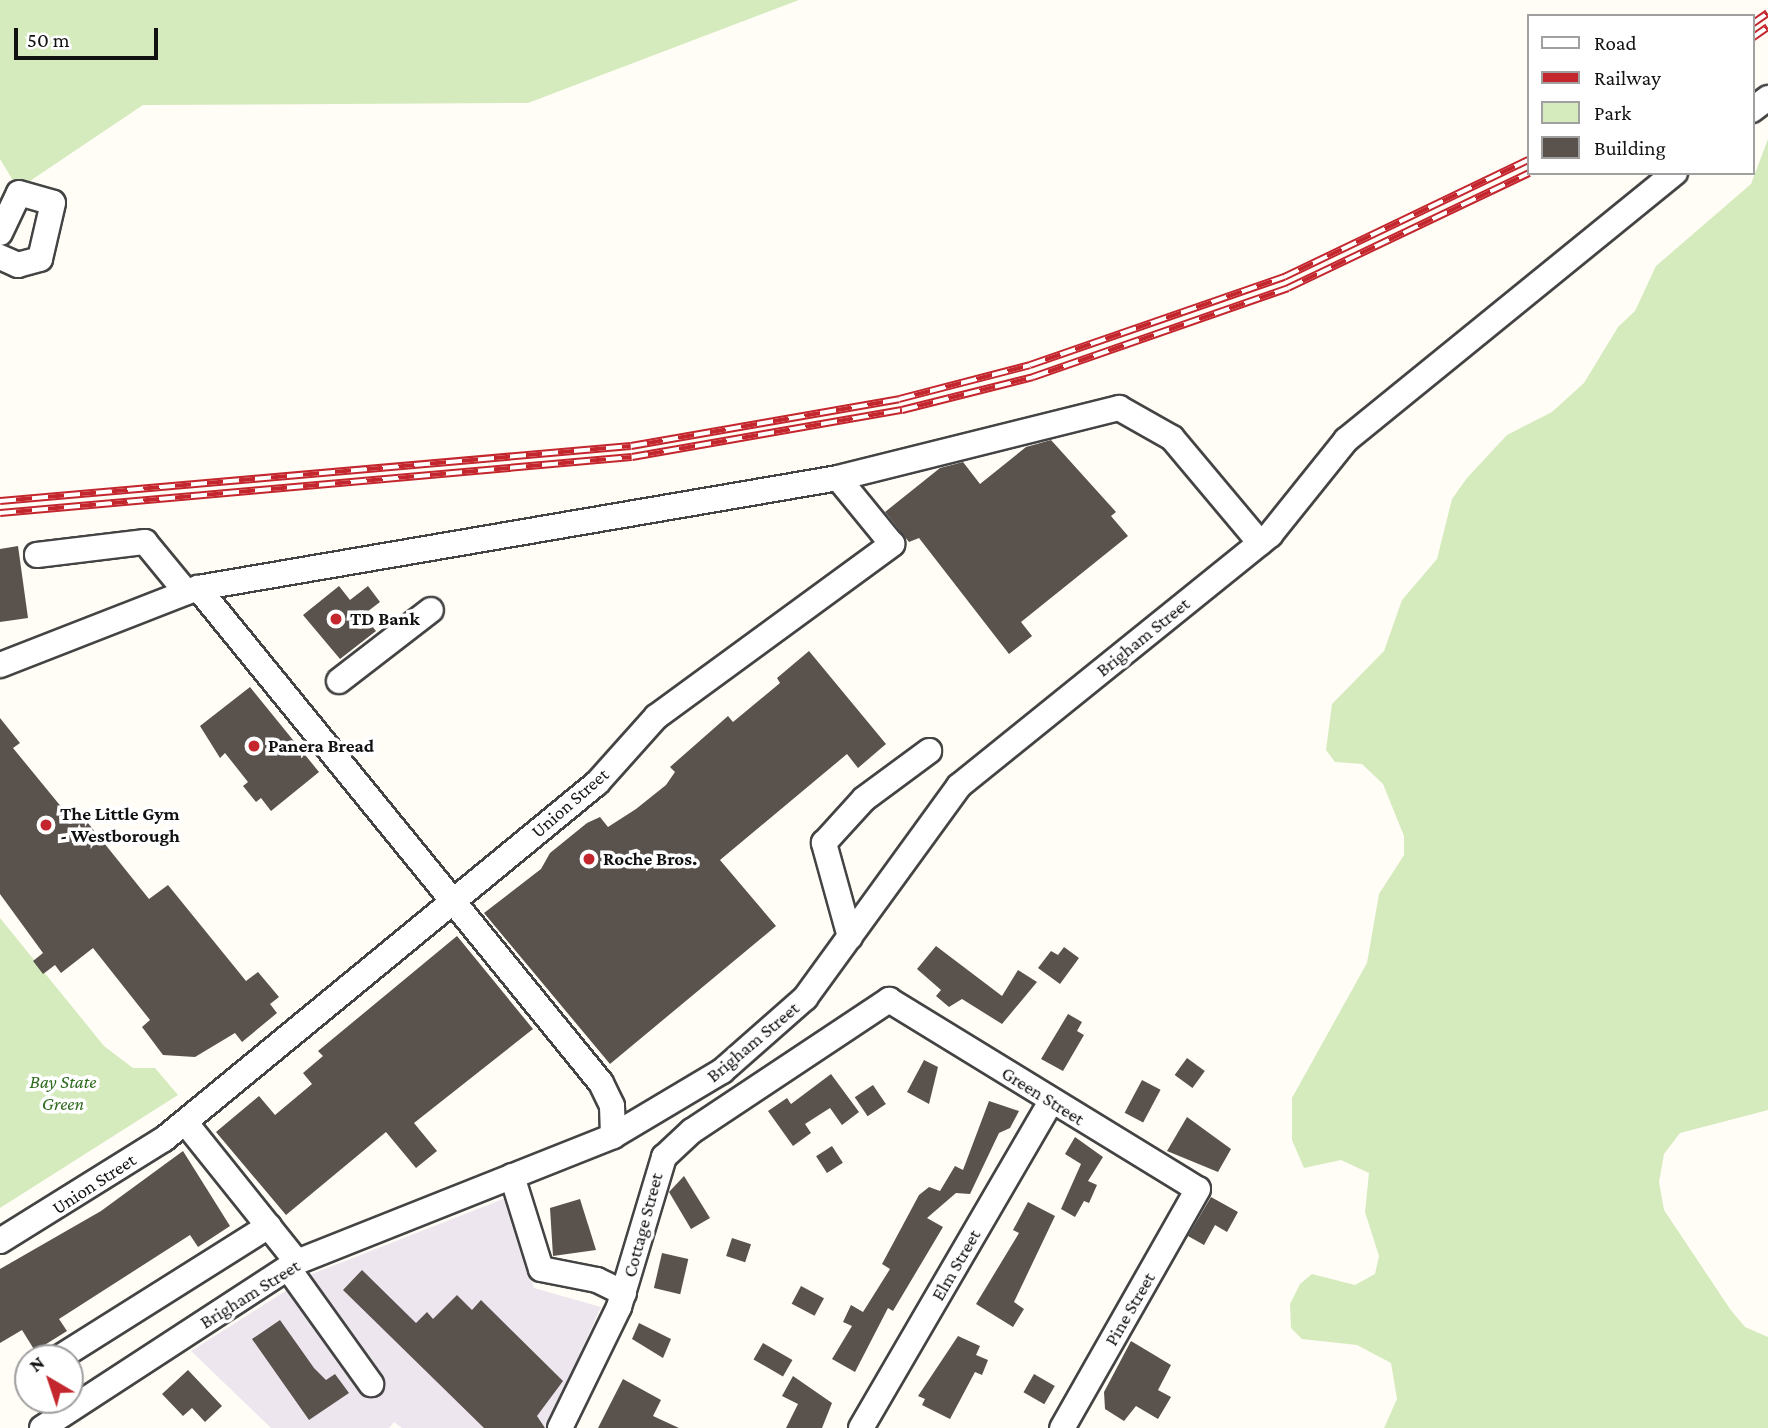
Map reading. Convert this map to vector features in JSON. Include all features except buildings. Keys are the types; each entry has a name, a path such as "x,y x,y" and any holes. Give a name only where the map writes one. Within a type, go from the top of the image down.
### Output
{"street":[{"name":"Brigham Street","path":"42,1428 293,1265 613,1136 722,1071 806,998 959,786 1265,539 1346,440 1673,175"},
{"path":"0,233 19,193 53,203 40,259 18,265 0,257"},
{"path":"0,665 192,590 838,478 1119,408 1172,438 1265,539"},
{"name":"Union Street","path":"0,1241 185,1122 597,783 656,717 892,544 838,478"},
{"path":"37,555 145,542 192,590 453,901 601,1083 612,1106 613,1136"},
{"path":"339,681 431,610"},
{"path":"850,937 824,843 864,799 929,751"},
{"name":"Green Street","path":"889,1000 1198,1189"},
{"name":"Cottage Street","path":"560,1428 624,1293 654,1176 671,1148 889,1000"},
{"name":"Elm Street","path":"861,1428 1051,1101"},
{"path":"185,1122 269,1226 371,1384"},
{"path":"512,1176 541,1269 624,1293"},
{"name":"Pine Street","path":"1062,1428 1198,1189"},
{"path":"81,1344 269,1226"}],"shaded area":[{"path":"508,1197 534,1288 601,1307 546,1428 402,1428 394,1422 389,1428 271,1428 191,1351 312,1274"}],"green space":[{"path":"0,0 799,0 528,103 143,105 18,189 0,159"},
{"path":"1768,139 1768,1110 1680,1133 1664,1154 1659,1182 1664,1210 1730,1309 1745,1327 1768,1337 1768,1428 1384,1428 1397,1399 1391,1363 1357,1345 1302,1339 1291,1328 1290,1304 1300,1284 1312,1274 1355,1285 1375,1274 1379,1256 1365,1212 1369,1173 1341,1160 1304,1168 1292,1140 1292,1098 1367,963 1379,894 1404,855 1404,836 1383,784 1362,764 1335,762 1326,750 1332,704 1384,651 1402,600 1437,559 1452,499 1467,478 1507,435 1552,412 1584,383 1618,327 1635,311 1656,266 1751,184"},
{"name":"Bay State Green","path":"0,918 104,1046 133,1068 155,1068 178,1095 0,1208"}],"railway":[{"path":"1754,23 1768,13"},
{"path":"1754,37 1768,27"},
{"path":"0,501 631,446 899,399 1030,365 1284,277 1526,161"},
{"path":"0,513 632,457 902,410 1033,377 1288,288 1526,174"}],"place":[{"name":"TD Bank","path":"336,619"},
{"name":"Panera Bread","path":"254,746"},
{"name":"The Little Gym - Westborough","path":"46,825"},
{"name":"Roche Bros.","path":"589,859"}]}
